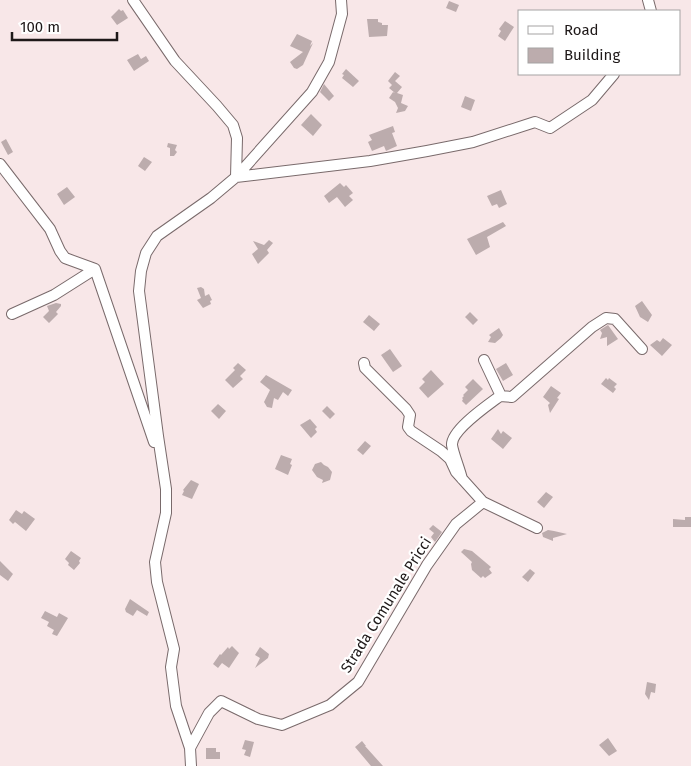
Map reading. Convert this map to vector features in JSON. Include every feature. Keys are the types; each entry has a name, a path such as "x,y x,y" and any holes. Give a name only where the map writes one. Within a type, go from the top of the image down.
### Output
{"street":[{"path":"132,0 174,61 218,106 233,125 237,138 236,177"},
{"path":"190,766 190,748 176,706 171,667 174,650 157,582 155,562 166,513 166,489 139,291 141,271 146,253 157,236 211,198 236,177 312,92 329,62 342,14 341,0"},
{"path":"236,177 427,151 473,142 535,122 550,128 592,100 613,75"},
{"path":"0,164 50,229 60,251 66,258 95,269"},
{"path":"95,269 163,467"},
{"path":"12,314 54,295 95,269"},
{"path":"462,479 452,444 454,436 500,396 512,397 592,327 606,318 615,319 642,349"},
{"path":"484,360 501,396"},
{"path":"364,363 365,368 406,409 410,415 408,427 411,431 450,459 462,479 484,502 537,528"},
{"name":"Strada Comunale Pricci","path":"190,748 209,713 221,701 258,719 282,725 330,705 358,682 436,551 456,524 484,502"}],"building":[{"path":"449,1 459,5 456,12 446,8"},
{"path":"119,9 123,10 128,18 117,25 111,17"},
{"path":"367,19 378,19 378,22 382,23 382,25 388,25 387,36 369,37"},
{"path":"505,21 514,27 505,41 498,36 501,31 499,29"},
{"path":"297,34 312,41 310,46 313,43 303,65 297,69 290,62 303,52 290,46"},
{"path":"138,54 141,59 146,56 149,61 134,71 127,60"},
{"path":"346,69 359,81 353,87 342,78 344,75 342,74"},
{"path":"395,72 400,76 395,81 402,87 397,93 403,95 401,103 408,106 405,111 396,113 398,108 395,102 389,98 393,92 395,93 389,88 392,85 388,81"},
{"path":"324,84 334,96 329,101 320,92"},
{"path":"465,96 475,100 471,111 461,107"},
{"path":"311,114 322,125 313,136 301,125"},
{"path":"393,126 395,132 392,133 397,146 386,151 384,146 372,151 368,142 372,140 369,135"},
{"path":"6,139 13,152 8,155 1,142"},
{"path":"168,143 177,145 175,150 177,152 174,156 170,156 170,148 167,147"},
{"path":"144,157 152,162 145,171 138,166"},
{"path":"340,183 344,187 346,185 353,193 349,196 353,200 345,207 337,197 329,203 324,196"},
{"path":"67,187 75,197 64,205 57,194"},
{"path":"501,190 507,204 499,208 497,204 492,206 487,196"},
{"path":"503,222 506,226 487,237 490,247 476,255 467,239"},
{"path":"269,240 273,243 267,250 269,253 258,264 252,254 258,249 253,241 264,245"},
{"path":"201,287 204,289 205,296 209,294 212,300 210,301 211,304 203,308 197,300 201,298 197,288"},
{"path":"642,301 652,315 648,322 640,317 635,306"},
{"path":"56,303 61,304 61,306 56,312 58,314 49,323 43,317 49,311 47,306"},
{"path":"470,312 478,320 473,325 465,317"},
{"path":"369,315 380,324 374,331 363,322"},
{"path":"608,325 618,339 607,346 607,337 600,339 602,333 600,330"},
{"path":"499,328 503,335 501,338 495,343 488,342 491,337 489,335"},
{"path":"663,338 672,345 662,356 650,345 657,340 660,342"},
{"path":"390,349 402,366 393,372 381,355"},
{"path":"238,363 246,370 240,376 243,379 233,388 225,380 235,370 233,368"},
{"path":"506,363 513,375 503,381 496,369"},
{"path":"431,370 444,384 428,398 419,388 425,382 422,379"},
{"path":"266,375 292,390 288,396 283,392 278,400 274,398 272,408 267,407 264,402 270,390 260,382"},
{"path":"606,378 617,384 614,387 616,389 613,393 601,384"},
{"path":"473,379 483,389 466,405 462,398 468,390 465,387"},
{"path":"551,386 561,393 550,413 548,405 550,403 543,397"},
{"path":"218,404 226,411 219,419 211,411"},
{"path":"327,406 335,414 330,419 322,411"},
{"path":"310,419 317,427 315,429 317,432 311,438 300,425"},
{"path":"498,429 501,434 503,431 512,438 503,449 491,439"},
{"path":"365,441 371,446 363,455 357,450"},
{"path":"281,455 292,459 288,475 275,469"},
{"path":"321,462 332,472 330,480 322,483 323,480 317,477 312,470 315,464"},
{"path":"191,480 199,484 192,499 182,495 183,490"},
{"path":"546,492 553,497 544,508 537,502"},
{"path":"16,510 22,514 24,511 35,519 26,531 15,522 13,524 9,520"},
{"path":"685,517 691,517 691,527 673,527 673,519 685,520"},
{"path":"433,525 442,532 435,542 431,537 434,533 429,529"},
{"path":"548,530 567,534 553,538 553,541 543,537 542,533"},
{"path":"464,549 472,551 491,567 489,569 492,573 485,578 483,576 481,578 472,570 472,562 461,552"},
{"path":"71,551 81,558 80,563 74,570 65,559"},
{"path":"0,561 13,574 8,581 0,575"},
{"path":"530,569 535,573 528,582 522,577"},
{"path":"130,599 149,612 147,616 137,610 133,616 126,612 125,609"},
{"path":"45,611 57,617 59,613 68,618 57,636 52,634 54,630 47,626 49,622 41,618"},
{"path":"232,646 239,653 229,668 222,663 218,668 213,664 220,654"},
{"path":"260,647 269,654 268,658 255,668 260,658 255,655"},
{"path":"647,682 656,684 655,693 651,692 649,700 645,694"},
{"path":"608,738 617,751 609,756 599,745"},
{"path":"245,740 254,742 250,757 244,755 246,750 242,749"},
{"path":"362,741 383,766 371,766 355,747"},
{"path":"206,748 216,748 216,752 220,752 220,759 206,759"}]}
